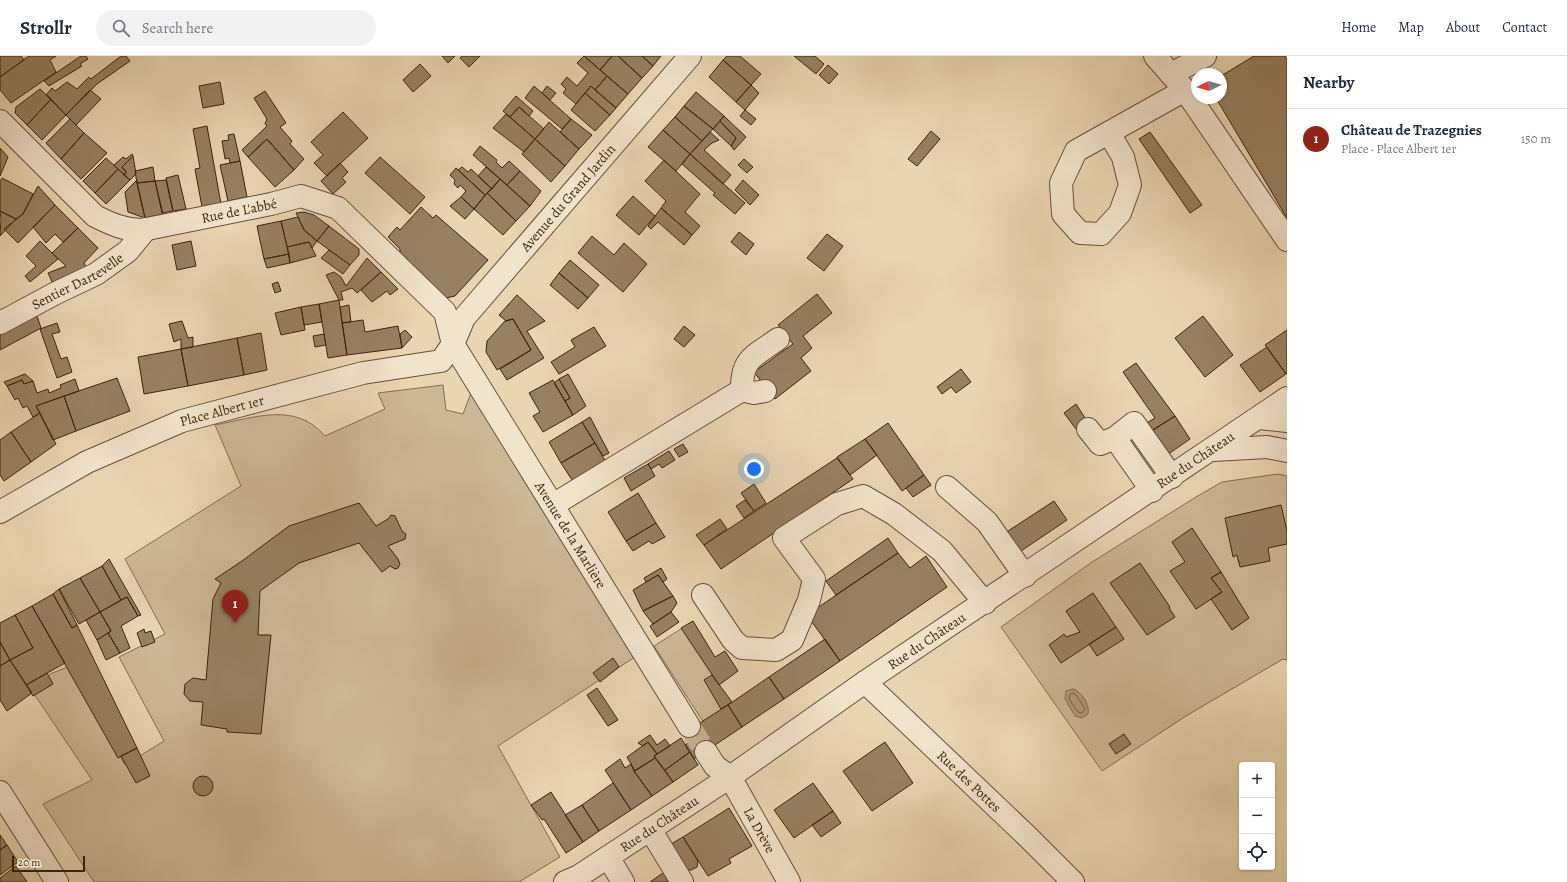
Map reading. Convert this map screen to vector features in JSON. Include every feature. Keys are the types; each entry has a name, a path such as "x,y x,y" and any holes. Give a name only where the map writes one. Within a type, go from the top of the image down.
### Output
{"street":[{"name":"Avenue du Grand Jardin","path":"453,344 464,318 690,56"},
{"path":"1155,56 1185,90 1287,240"},
{"path":"1171,74 1205,56"},
{"path":"1109,133 1123,157 1130,185 1120,213 1101,234 1080,233 1063,214 1061,183 1076,151 1185,90"},
{"name":"Rue de L'abbé","path":"0,121 95,216 114,226 128,230 146,229 271,204 301,196 338,208 445,312 453,344"},
{"name":"Sentier Dartevelle","path":"0,323 56,293 96,274 128,251 146,229"},
{"path":"742,390 741,378 745,364 778,339"},
{"name":"Avenue de la Marlière","path":"453,344 689,726"},
{"name":"Place Albert 1er","path":"0,512 87,462 182,421 363,373 441,361 453,344"},
{"path":"553,505 742,390 754,393 765,391"},
{"name":"Rue du Château","path":"565,882 579,876 730,777 865,682 1152,491 1287,398"},
{"path":"1259,418 1287,420"},
{"path":"1088,429 1100,444 1115,438 1134,423 1172,477"},
{"path":"1115,438 1152,491"},
{"path":"1212,450 1267,447 1287,451"},
{"path":"947,487 987,522 1025,576"},
{"path":"703,595 733,640 742,648 776,650 792,640 809,600 814,579 784,538 837,504 863,496 894,514 942,551 985,603"},
{"name":"Rue des Pottes","path":"865,682 1028,837 1073,882"},
{"path":"706,752 715,766 730,777"},
{"name":"La Drève","path":"730,777 789,882"},
{"path":"0,792 57,882"},
{"path":"650,829 682,882"},
{"path":"608,857 623,882"}],"shaded area":[{"path":"443,385 446,410 463,414 472,390 635,657 498,746 560,857 519,882 94,882 43,804 92,780 30,688 52,673 71,666 125,765 164,741 119,657 165,634 125,559 241,486 215,425 259,416 287,415 301,419 313,425 325,436 385,409 378,393"},
{"path":"1278,474 1287,476 1287,660 1283,659 1186,716 1102,771 1001,627 1092,562 1222,482"},
{"path":"684,627 719,681 710,687 724,709 704,723 654,646"}],"water":[{"path":"1073,689 1082,696 1087,703 1088,714 1082,718 1075,716 1065,699 1066,691"}],"building":[{"path":"0,56 21,56 24,60 0,77"},
{"path":"29,56 56,56 50,60 56,72 11,103 0,90 0,77"},
{"path":"81,56 86,56 88,59 80,64 82,66 49,86 44,81"},
{"path":"121,56 126,56 130,61 97,84 66,115 46,95 52,88 55,91 67,82 77,89 89,77 91,79"},
{"path":"442,56 455,56 448,63"},
{"path":"462,56 480,56 469,67 460,58"},
{"path":"584,56 612,56 600,70"},
{"path":"584,56 607,76 595,90 591,86 576,104 563,93 566,89 561,84 567,77 577,86 588,73 577,63"},
{"path":"612,56 618,56 642,78 628,94 600,70"},
{"path":"618,56 642,56 653,66 642,78"},
{"path":"642,56 661,56 653,66"},
{"path":"727,56 740,56 761,74 751,85 723,60"},
{"path":"794,56 815,56 824,64 816,74"},
{"path":"1254,56 1285,56 1287,60 1287,218 1220,104 1227,104 1227,72"},
{"path":"723,60 751,85 736,102 709,77"},
{"path":"420,64 431,76 413,92 403,80"},
{"path":"828,65 838,74 829,84 819,75"},
{"path":"607,76 628,94 616,108 595,90"},
{"path":"220,82 224,104 203,108 199,86"},
{"path":"751,85 759,93 745,110 736,102"},
{"path":"534,86 571,119 562,129 525,98"},
{"path":"547,86 556,93 550,100 542,93"},
{"path":"591,86 616,108 610,115 585,93"},
{"path":"40,89 51,99 27,125 15,113 16,107"},
{"path":"90,90 101,99 76,125 66,115"},
{"path":"265,91 286,123 280,127 292,141 290,144 304,159 294,170 267,139 248,157 242,150 267,126 265,124 267,119 254,98"},
{"path":"696,92 724,116 713,129 684,106"},
{"path":"585,93 610,115 595,131 571,110"},
{"path":"516,96 533,111 529,116 519,107 510,117 503,111"},
{"path":"51,99 66,115 42,140 27,125"},
{"path":"684,106 713,129 702,141 675,117"},
{"path":"519,107 544,129 535,139 510,117"},
{"path":"745,110 756,119 751,125 740,116"},
{"path":"343,112 368,138 327,176 314,163 323,155 311,142"},
{"path":"506,114 535,139 524,152 493,128"},
{"path":"724,116 746,137 734,150 731,146 736,138 720,121"},
{"path":"675,117 702,141 690,154 663,130"},
{"path":"70,119 84,133 61,159 46,143"},
{"path":"571,119 592,135 579,149 560,132"},
{"path":"720,121 736,138 731,146 713,129"},
{"path":"549,122 579,149 565,166 535,139"},
{"path":"207,126 221,204 202,207 195,169 200,168 193,129"},
{"path":"663,130 690,154 676,171 648,147"},
{"path":"931,131 940,139 917,166 908,159"},
{"path":"710,132 719,140 712,143 704,150 731,175 723,184 690,154"},
{"path":"1150,132 1202,205 1190,213 1139,139"},
{"path":"84,133 107,153 81,179 61,159"},
{"path":"234,134 240,161 230,163 229,158 225,159 222,141 229,140 228,135"},
{"path":"267,139 294,170 275,187 248,157"},
{"path":"535,139 565,166 551,182 522,154"},
{"path":"480,146 497,160 496,162 502,168 509,161 520,171 507,185 473,155"},
{"path":"0,148 8,157 0,176"},
{"path":"132,154 133,156 122,167 126,172 124,175 114,165 123,157 126,159"},
{"path":"690,154 745,203 735,214 713,195 715,193 682,164"},
{"path":"133,156 136,174 130,180 124,175 126,172 122,167"},
{"path":"380,157 425,197 410,214 365,173"},
{"path":"106,158 118,169 95,193 83,181"},
{"path":"744,159 753,167 747,173 738,165"},
{"path":"664,160 700,194 685,212 700,226 692,235 661,208 666,201 645,181"},
{"path":"240,161 247,197 228,201 220,165"},
{"path":"340,163 348,172 342,178 346,182 333,194 321,181"},
{"path":"153,167 155,181 137,183 135,171"},
{"path":"462,167 468,172 471,169 492,189 485,195 458,170"},
{"path":"486,167 500,179 492,189 478,176"},
{"path":"456,168 485,195 474,209 461,197 466,191 460,185 458,188 454,184 455,180 450,175"},
{"path":"118,169 130,180 106,204 95,193"},
{"path":"520,171 541,191 530,206 507,185"},
{"path":"178,175 186,209 173,211 166,178"},
{"path":"2,178 33,194 23,214 16,219 0,211 0,182"},
{"path":"500,179 530,206 516,221 487,193"},
{"path":"137,180 145,218 128,212 125,192"},
{"path":"166,180 173,211 162,213 155,181"},
{"path":"743,180 759,195 750,205 735,190"},
{"path":"155,181 163,214 145,218 137,183"},
{"path":"38,186 55,205 18,243 4,229 23,214"},
{"path":"487,193 516,221 503,235 474,209"},
{"path":"633,196 655,216 639,235 616,215"},
{"path":"461,197 474,209 465,219 450,206"},
{"path":"55,205 78,228 63,242 55,234 46,243 33,227"},
{"path":"421,207 433,218 436,215 488,260 455,296 446,298 400,255 400,249 388,237 397,227 400,230"},
{"path":"661,208 692,235 684,245 658,222 651,229 648,226"},
{"path":"0,211 16,219 0,236 1,219"},
{"path":"304,212 314,215 329,226 317,241 304,230 296,213"},
{"path":"298,217 304,230 317,241 312,248 309,242 287,247 281,221"},
{"path":"281,221 289,254 264,259 257,226"},
{"path":"329,226 359,249 359,255 350,265 317,241"},
{"path":"78,228 98,248 84,263 88,271 55,288 48,273 66,266 52,253"},
{"path":"739,232 754,244 746,255 731,242"},
{"path":"827,234 843,246 824,271 807,258"},
{"path":"592,236 614,255 624,243 647,264 623,292 578,253"},
{"path":"40,241 58,259 30,282 25,276 36,266 26,256"},
{"path":"191,241 196,266 177,270 172,245"},
{"path":"309,242 316,256 290,263 287,247"},
{"path":"329,250 350,265 343,274 321,258"},
{"path":"289,254 290,263 267,268 264,259"},
{"path":"367,258 381,272 357,293 352,288 341,292 343,300 339,300 326,275 334,272 341,277 346,286"},
{"path":"570,260 599,285 588,298 559,273"},
{"path":"381,272 398,289 390,295 387,291 372,302 361,290"},
{"path":"559,273 588,298 578,309 550,285"},
{"path":"278,282 281,291 275,293 272,284"},
{"path":"817,294 832,313 803,336 812,348 801,358 811,371 775,399 754,372 793,344 778,325"},
{"path":"517,295 545,321 527,331 544,358 507,380 500,369 531,350 513,319 506,321 499,315"},
{"path":"339,300 347,355 328,358 319,304"},
{"path":"319,304 322,322 304,325 301,307"},
{"path":"55,305 37,316 41,328 0,350 0,325"},
{"path":"349,305 351,322 342,323 340,307"},
{"path":"301,307 305,330 281,335 275,313"},
{"path":"1203,316 1233,355 1205,377 1175,338"},
{"path":"513,319 531,350 497,370 486,352 487,341 505,321"},
{"path":"363,320 365,332 398,326 402,348 347,355 342,323"},
{"path":"182,321 188,338 193,337 193,347 181,349 181,339 174,342 169,324"},
{"path":"57,323 60,332 52,334 61,359 67,357 72,372 57,378 40,329"},
{"path":"684,326 695,335 684,347 674,339"},
{"path":"594,327 606,346 559,374 551,362 575,347 571,340"},
{"path":"405,330 412,337 402,348 400,334"},
{"path":"1287,330 1287,373 1286,374 1265,345"},
{"path":"261,333 267,370 244,375 237,338"},
{"path":"324,334 326,345 315,347 313,336"},
{"path":"237,338 244,375 188,386 181,349"},
{"path":"1267,347 1286,374 1260,392 1240,365"},
{"path":"181,349 188,386 144,394 138,357"},
{"path":"1136,363 1175,416 1150,432 1145,424 1155,418 1123,372"},
{"path":"961,369 971,382 956,393 951,387 942,394 937,387"},
{"path":"25,374 33,381 24,384 22,380 7,386 4,382"},
{"path":"568,374 586,406 573,415 565,401 570,398 559,379"},
{"path":"117,378 130,411 76,431 64,396"},
{"path":"75,379 79,391 36,406 40,413 33,417 27,406 23,408 18,398 15,400 7,386 22,380 24,384 33,381 37,393 48,389 49,393 61,388 60,385"},
{"path":"559,379 570,398 565,401 554,383"},
{"path":"553,380 573,415 543,432 533,416 540,412 529,393"},
{"path":"64,396 76,431 53,440 36,406"},
{"path":"1076,404 1087,421 1076,429 1064,413"},
{"path":"40,413 56,444 31,462 11,432"},
{"path":"1175,416 1190,439 1164,457 1148,433"},
{"path":"590,417 609,453 603,456 582,422"},
{"path":"582,422 595,443 561,463 549,442"},
{"path":"888,423 924,475 902,491 865,439"},
{"path":"11,432 31,462 4,481 0,475 0,440"},
{"path":"865,439 877,455 850,475 837,457"},
{"path":"595,443 607,464 574,483 561,463"},
{"path":"683,444 688,452 679,457 674,449"},
{"path":"669,451 675,460 662,468 659,464 651,469 648,464"},
{"path":"837,458 853,479 721,569 704,545"},
{"path":"648,464 655,476 631,491 624,478"},
{"path":"924,475 931,485 913,497 906,488"},
{"path":"754,484 766,503 754,511 741,493"},
{"path":"638,493 656,523 626,541 608,512"},
{"path":"745,500 754,511 744,518 736,506"},
{"path":"1054,501 1067,520 1015,555 1002,535"},
{"path":"359,503 376,526 388,519 391,515 395,516 402,531 406,534 405,539 388,546 398,559 400,564 398,568 395,569 390,566 382,572 359,543 299,563 260,591 258,635 271,635 261,734 227,732 227,729 201,725 203,702 190,701 184,694 185,684 193,678 206,680 213,599 221,583 215,579 289,526"},
{"path":"1281,505 1287,531 1287,544 1268,548 1270,561 1240,567 1237,555 1233,557 1225,518"},
{"path":"720,519 727,529 704,545 696,535"},
{"path":"656,523 665,537 652,544 649,541 633,551 626,541"},
{"path":"1192,528 1221,572 1211,578 1222,592 1196,609 1170,571 1185,562 1172,542"},
{"path":"888,538 898,553 836,595 826,581"},
{"path":"898,553 910,568 926,556 947,587 840,661 807,615"},
{"path":"109,559 141,615 138,616 127,597 121,600 102,566"},
{"path":"1140,563 1170,607 1169,608 1175,617 1147,635 1110,583"},
{"path":"102,566 121,600 100,612 80,578"},
{"path":"661,568 667,579 663,582 658,575 646,582 644,578"},
{"path":"1221,572 1249,618 1232,630 1211,599 1222,592 1211,578"},
{"path":"658,575 673,596 643,611 633,590"},
{"path":"80,578 100,612 79,624 59,589"},
{"path":"59,589 77,625 72,628 53,594"},
{"path":"1093,593 1116,627 1061,663 1049,645 1064,634 1066,637 1080,632 1066,611"},
{"path":"53,594 72,628 77,625 137,748 118,758 32,606"},
{"path":"673,596 677,603 671,612 653,624 643,611"},
{"path":"127,597 138,616 121,626 130,648 120,653 108,633 111,631 100,612"},
{"path":"32,606 65,663 26,685 10,660 33,648 15,615"},
{"path":"100,612 111,631 97,640 86,620"},
{"path":"671,612 679,622 657,637 650,626"},
{"path":"15,615 33,648 10,660 0,642 0,623"},
{"path":"693,621 715,657 725,651 738,671 719,685 681,628"},
{"path":"1116,627 1124,639 1097,656 1089,644"},
{"path":"144,629 145,633 151,631 155,642 142,647 137,633"},
{"path":"108,633 120,653 106,660 97,640"},
{"path":"825,639 840,661 784,699 769,677"},
{"path":"0,642 10,660 0,666"},
{"path":"613,658 619,667 600,682 593,673"},
{"path":"10,660 32,693 7,711 0,700 0,666"},
{"path":"47,673 53,684 33,696 26,685"},
{"path":"712,675 732,702 721,709 704,680"},
{"path":"769,677 784,699 742,727 728,705"},
{"path":"597,688 618,720 608,726 587,695"},
{"path":"728,705 742,727 709,749 692,728"},
{"path":"1124,734 1131,744 1116,754 1109,744"},
{"path":"650,735 657,745 665,739 670,746 657,754 648,742 643,746 638,743"},
{"path":"697,736 709,749 694,759 685,745"},
{"path":"681,738 690,752 665,770 654,756"},
{"path":"648,742 657,754 654,756 655,758 635,771 627,757"},
{"path":"885,742 913,783 872,811 843,771"},
{"path":"137,748 150,776 136,783 121,756"},
{"path":"690,752 698,765 673,782 665,770"},
{"path":"655,758 673,782 652,796 634,771"},
{"path":"620,759 625,768 631,764 634,771 652,796 631,810 605,770"},
{"path":"199,776 207,776 213,782 213,790 207,796 199,796 193,790 193,782"},
{"path":"613,783 631,810 599,831 582,805"},
{"path":"813,783 833,811 794,838 774,810"},
{"path":"551,792 583,842 566,853 544,819 542,820 531,805"},
{"path":"582,805 599,831 583,842 565,815"},
{"path":"729,808 752,846 729,859 731,863 708,876 683,837"},
{"path":"833,811 841,823 821,837 812,825"},
{"path":"0,835 7,845 0,850"},
{"path":"683,837 698,861 697,867 691,870 681,869 666,847"},
{"path":"7,845 18,862 0,875 0,850"},
{"path":"16,866 27,882 0,882 0,878"},
{"path":"663,873 669,882 650,882"}],"tunnel":[{"path":"689,726 706,752"}],"place":[{"name":"Château de Trazegnies","path":"235,623"}]}
